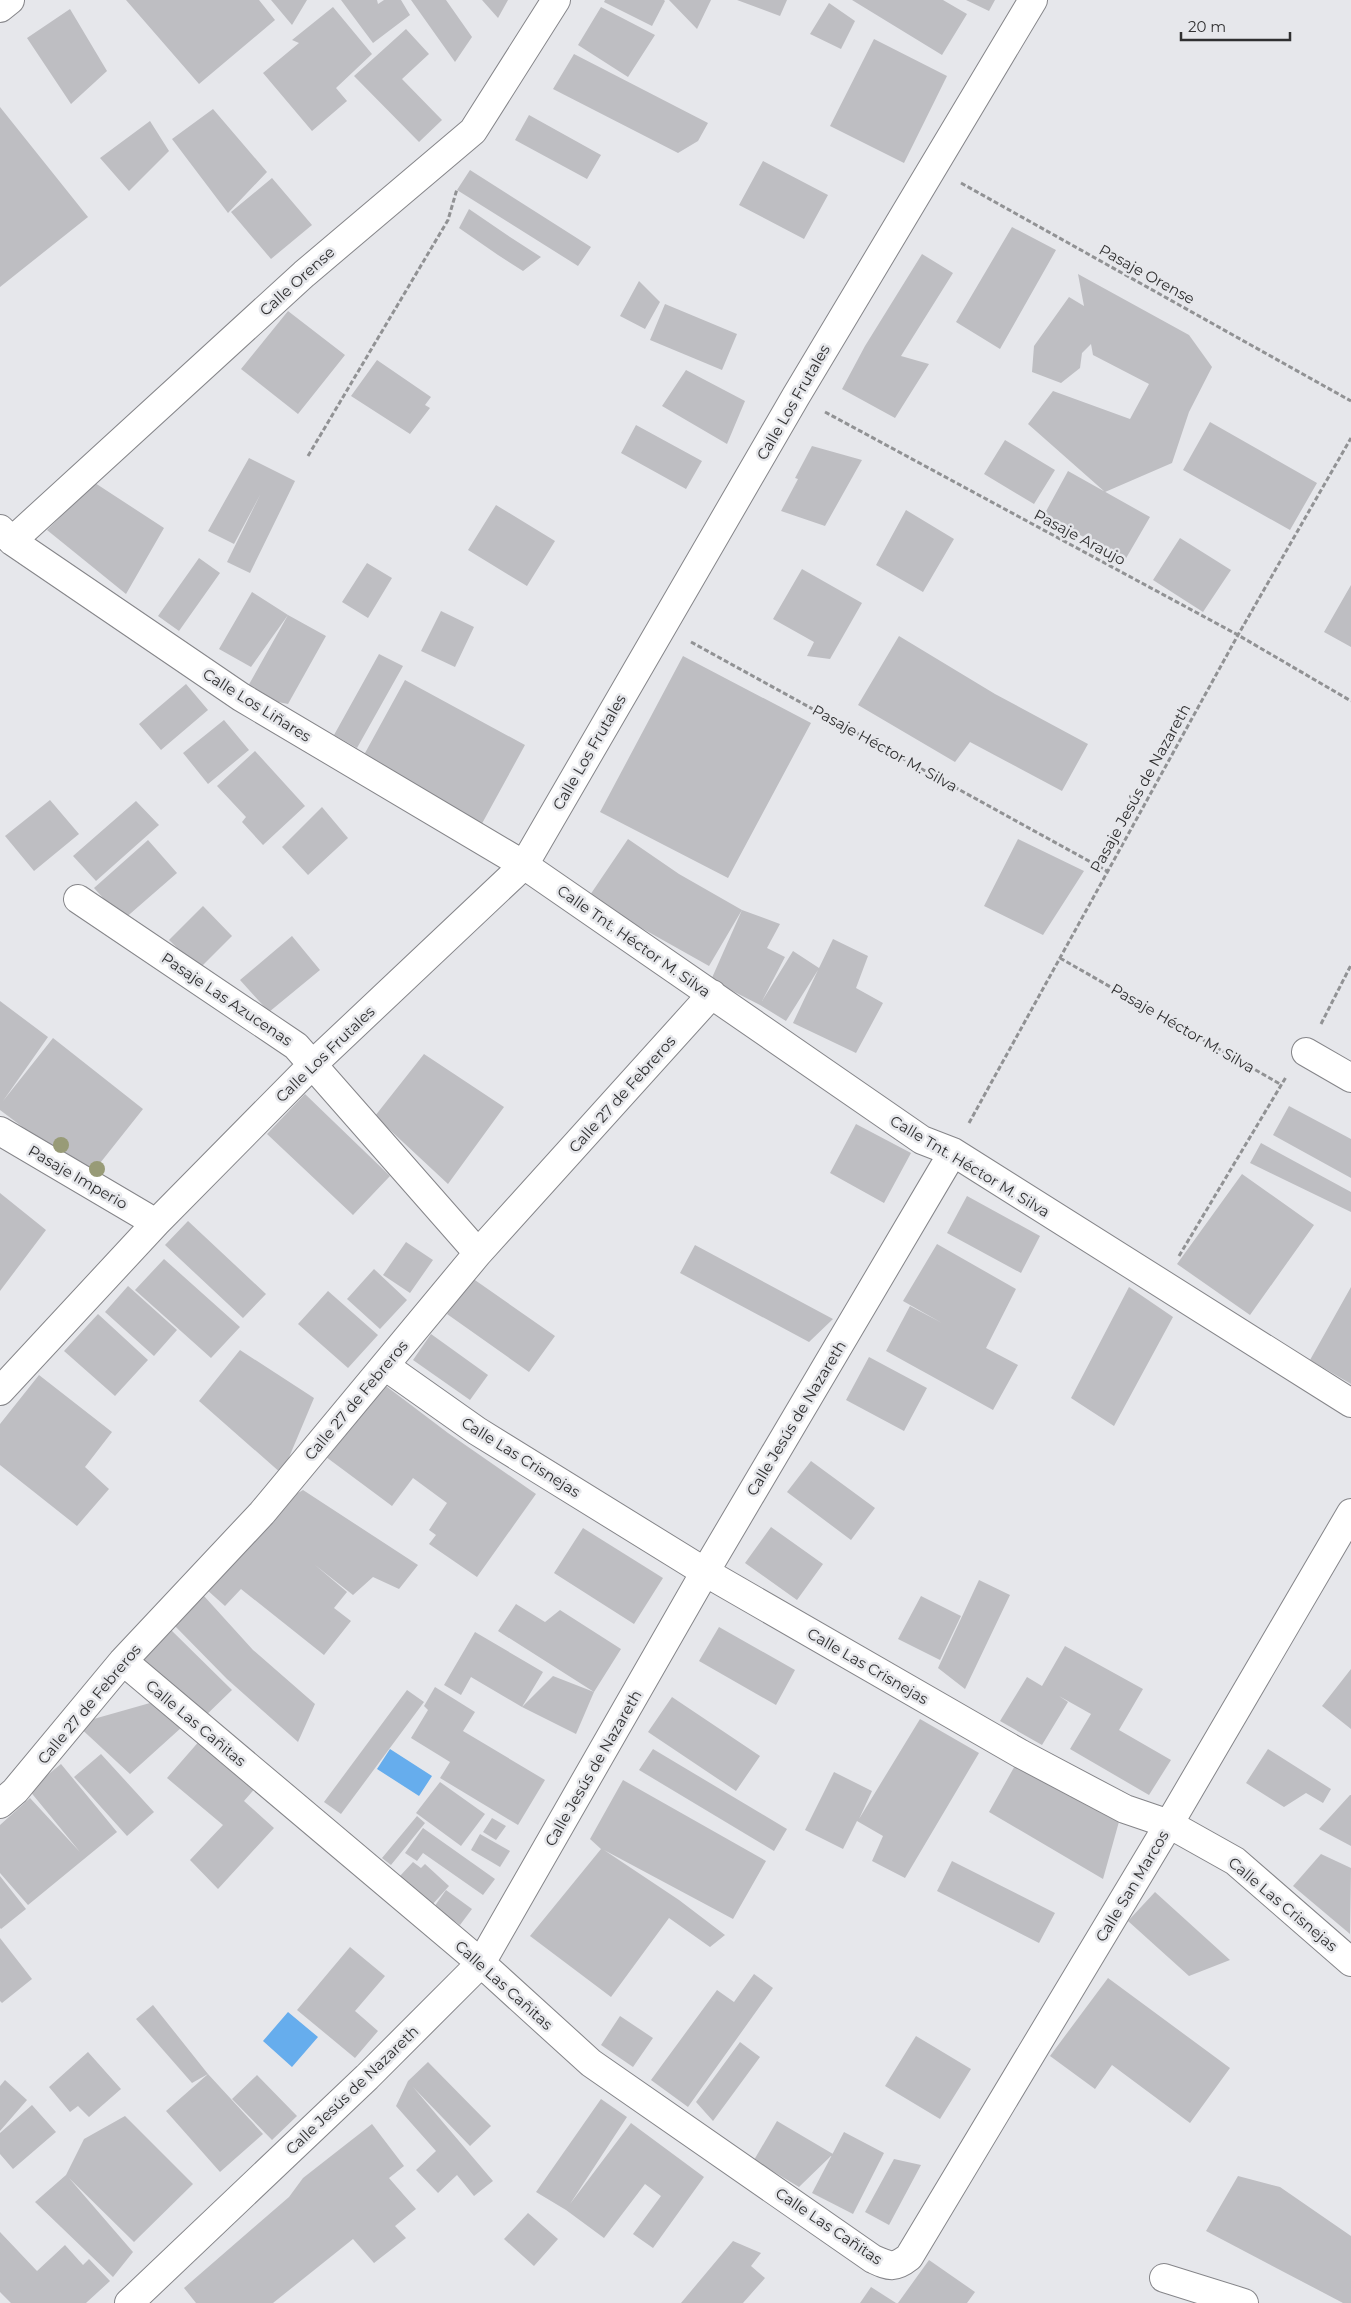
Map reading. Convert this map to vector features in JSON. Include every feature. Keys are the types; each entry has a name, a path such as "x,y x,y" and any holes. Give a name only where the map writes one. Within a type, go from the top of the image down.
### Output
{"street":[{"path":"0,8 10,0"},
{"name":"Calle Orense","path":"6,535 304,274 473,131 556,0"},
{"name":"Calle Los Frutales","path":"2,1382 312,1065 524,865 796,396 1033,0"},
{"name":"Calle Los Liñares","path":"6,535 241,697 524,865"},
{"name":"Calle Tnt. Héctor M. Silva","path":"524,865 922,1140 953,1152 1351,1403"},
{"name":"Pasaje Las Azucenas","path":"78,900 296,1046 478,1253"},
{"name":"Calle 27 de Febreros","path":"0,1804 15,1791 123,1661 262,1513 478,1253 712,994"},
{"path":"1306,1052 1351,1078"},
{"name":"Pasaje Imperio","path":"0,1131 156,1223"},
{"name":"Calle Jesús de Nazareth","path":"129,2303 367,2077 481,1963 705,1572 953,1152"},
{"name":"Calle Las Crisnejas","path":"385,1366 477,1431 705,1572 1021,1754 1124,1809 1169,1824 1235,1861 1351,1962"},
{"name":"Calle San Marcos","path":"909,2257 1169,1824 1351,1512"},
{"name":"Calle Las Cañitas","path":"123,1661 481,1963 591,2063 873,2259 889,2266 901,2263 909,2257"},
{"path":"1164,2278 1244,2303"}],"path":[{"name":"Pasaje Orense","path":"932,167 1021,219 1072,245 1351,401"},
{"path":"308,456 448,220 458,184"},
{"name":"Pasaje Araujo","path":"796,396 1238,635 1351,701"},
{"name":"Pasaje Jesús de Nazareth","path":"953,1152 1238,635 1351,438"},
{"name":"Pasaje Héctor M. Silva","path":"663,626 1107,871"},
{"name":"Pasaje Héctor M. Silva","path":"1060,958 1280,1084"},
{"path":"1162,1285 1280,1084 1306,1052 1351,965"}],"water":[{"path":"390,1749 432,1776 419,1796 377,1769"},
{"path":"288,2012 318,2037 292,2067 263,2041"}],"building":[{"path":"126,0 259,0 275,20 199,84"},
{"path":"271,0 307,0 292,25"},
{"path":"341,0 377,0 378,4 384,0 401,0 410,15 373,43"},
{"path":"411,0 446,0 472,37 455,62"},
{"path":"482,0 508,0 498,18"},
{"path":"605,0 665,1 652,26 604,2"},
{"path":"669,0 711,0 697,29"},
{"path":"737,0 787,0 780,16"},
{"path":"852,0 943,0 967,14 942,55"},
{"path":"966,0 995,0 989,11"},
{"path":"829,3 855,21 841,49 810,34"},
{"path":"333,7 372,54 336,88 347,101 312,131 263,73 299,43 292,40"},
{"path":"601,7 655,35 628,77 578,45"},
{"path":"70,9 107,71 71,104 27,38"},
{"path":"406,29 429,54 402,79 442,120 419,142 354,76"},
{"path":"874,39 947,76 904,163 830,126"},
{"path":"574,54 708,123 698,141 678,153 553,89"},
{"path":"0,107 88,217 0,287"},
{"path":"213,109 267,172 228,213 172,139"},
{"path":"529,115 601,155 587,179 515,140"},
{"path":"150,121 169,151 129,191 100,158"},
{"path":"763,161 828,195 804,239 739,205"},
{"path":"470,170 591,247 578,266 457,190"},
{"path":"272,178 312,225 271,259 231,212"},
{"path":"469,209 541,257 523,271 498,255 459,228"},
{"path":"1012,227 1056,250 1000,349 956,322"},
{"path":"922,254 953,273 901,356 929,364 895,418 842,389 865,346"},
{"path":"1078,274 1189,335 1212,367 1189,412 1172,463 1105,492 1028,424 1053,391 1130,419 1149,384 1093,355 1091,344 1082,353 1080,368 1061,383 1032,372 1034,346 1069,297 1084,306"},
{"path":"639,281 660,302 645,329 620,316"},
{"path":"665,304 737,334 722,370 650,340"},
{"path":"288,311 345,355 298,414 241,369"},
{"path":"377,360 431,397 425,405 430,408 410,434 351,396"},
{"path":"686,370 745,401 727,444 662,406"},
{"path":"1210,422 1317,483 1290,530 1183,470"},
{"path":"636,425 702,461 686,489 621,453"},
{"path":"1005,440 1055,470 1034,504 984,474"},
{"path":"812,446 862,460 825,526 781,511 798,479 795,478"},
{"path":"249,458 295,481 250,573 227,562 260,495 234,544 208,531"},
{"path":"1068,471 1150,517 1125,560 1044,515"},
{"path":"95,483 164,528 126,594 47,530"},
{"path":"496,505 555,541 527,586 468,550"},
{"path":"906,510 954,539 923,592 876,565"},
{"path":"1180,538 1231,570 1203,612 1153,580"},
{"path":"199,558 220,573 179,631 158,616"},
{"path":"367,563 392,578 368,618 342,602"},
{"path":"802,569 862,603 830,659 807,656 814,642 773,619"},
{"path":"1351,585 1351,647 1324,632"},
{"path":"252,592 288,615 251,667 219,649"},
{"path":"441,611 474,627 455,667 421,651"},
{"path":"288,615 326,636 288,704 243,695"},
{"path":"899,636 995,694 1088,744 1062,791 970,742 955,762 858,705"},
{"path":"379,654 403,666 357,748 334,735"},
{"path":"683,656 811,723 728,878 600,812"},
{"path":"405,680 525,745 479,829 359,764"},
{"path":"186,684 208,710 161,750 139,724"},
{"path":"224,720 249,750 208,784 183,753"},
{"path":"255,751 305,806 263,845 242,822 246,817 217,786"},
{"path":"50,800 79,834 34,871 5,836"},
{"path":"136,801 159,825 96,881 73,856"},
{"path":"322,807 348,838 308,875 282,847"},
{"path":"628,839 679,874 742,910 709,966 588,898"},
{"path":"1018,839 1084,871 1043,935 984,906"},
{"path":"148,840 177,873 123,920 94,888"},
{"path":"203,906 232,936 199,969 169,940"},
{"path":"742,910 780,924 767,948 785,957 762,1001 793,951 819,968 833,939 868,956 856,988 883,1003 856,1053 793,1023 818,970 786,1021 760,1005 711,980"},
{"path":"292,936 320,970 269,1012 240,980"},
{"path":"0,1001 48,1037 3,1101 53,1038 143,1109 89,1177 0,1110"},
{"path":"424,1054 504,1107 448,1184 375,1116"},
{"path":"305,1094 390,1176 353,1215 267,1134"},
{"path":"1289,1106 1351,1139 1351,1178 1273,1135"},
{"path":"856,1124 911,1153 884,1203 830,1173"},
{"path":"1261,1143 1351,1192 1351,1212 1250,1163"},
{"path":"1242,1174 1314,1225 1250,1315 1177,1264"},
{"path":"0,1193 46,1230 0,1291"},
{"path":"967,1196 1040,1236 1021,1273 947,1233"},
{"path":"188,1221 266,1294 243,1318 165,1245"},
{"path":"406,1242 433,1260 410,1293 383,1275"},
{"path":"937,1244 1016,1289 986,1348 1018,1365 993,1410 886,1351 910,1306 942,1323 903,1301"},
{"path":"695,1245 833,1319 809,1342 680,1273"},
{"path":"164,1259 240,1327 211,1358 135,1290"},
{"path":"374,1269 407,1300 380,1329 347,1299"},
{"path":"472,1278 555,1336 529,1372 447,1314"},
{"path":"128,1286 177,1330 154,1356 105,1312"},
{"path":"1129,1287 1173,1317 1114,1426 1071,1398"},
{"path":"1351,1287 1351,1384 1310,1360"},
{"path":"328,1291 378,1335 348,1368 298,1324"},
{"path":"98,1314 148,1360 115,1396 64,1351"},
{"path":"431,1334 488,1375 470,1400 413,1360"},
{"path":"240,1350 314,1398 282,1474 199,1401"},
{"path":"869,1357 927,1388 904,1431 846,1400"},
{"path":"39,1375 112,1432 85,1467 109,1489 77,1526 0,1465 0,1424"},
{"path":"378,1380 448,1433 536,1494 477,1577 429,1544 436,1535 429,1530 447,1503 413,1478 392,1506 322,1454"},
{"path":"811,1461 875,1508 851,1540 787,1492"},
{"path":"303,1490 418,1565 399,1589 373,1577 353,1595 315,1565 347,1592 334,1608 351,1621 324,1655 241,1589 225,1606 206,1589 279,1504"},
{"path":"771,1527 823,1564 797,1600 745,1563"},
{"path":"583,1528 663,1578 634,1624 554,1573"},
{"path":"979,1580 1010,1595 965,1689 938,1668"},
{"path":"204,1596 253,1650 315,1704 298,1742 227,1679 173,1624"},
{"path":"921,1596 961,1616 940,1660 898,1639"},
{"path":"516,1604 545,1622 560,1610 621,1649 594,1692 498,1631"},
{"path":"719,1627 795,1670 776,1705 699,1661"},
{"path":"169,1628 232,1690 201,1720 139,1659"},
{"path":"475,1632 543,1672 522,1707 471,1677 461,1695 444,1685"},
{"path":"1065,1646 1143,1689 1119,1730 1171,1760 1149,1795 1070,1749 1091,1714 1059,1696 1068,1702 1042,1745 1000,1721 1027,1677 1042,1686"},
{"path":"1351,1669 1351,1729 1322,1706"},
{"path":"553,1676 594,1692 576,1734 522,1707"},
{"path":"435,1687 475,1712 463,1731 545,1780 518,1825 440,1778 450,1762 411,1738 428,1710 424,1706"},
{"path":"407,1690 424,1702 341,1814 324,1802"},
{"path":"672,1697 760,1756 736,1791 648,1732"},
{"path":"150,1703 182,1727 130,1774 76,1724"},
{"path":"920,1719 979,1753 905,1878 872,1861 883,1836 857,1821 843,1849 805,1830 834,1772 872,1791 859,1819"},
{"path":"201,1739 257,1786 244,1801 274,1828 218,1889 190,1860 223,1825 167,1778"},
{"path":"653,1749 787,1829 774,1851 639,1770"},
{"path":"1268,1749 1331,1789 1323,1803 1306,1793 1284,1807 1246,1783"},
{"path":"101,1754 154,1812 127,1836 74,1777"},
{"path":"1017,1762 1120,1818 1103,1879 989,1812"},
{"path":"61,1764 117,1832 28,1905 0,1873 0,1825 30,1798 80,1852 29,1790"},
{"path":"623,1780 766,1861 733,1919 604,1850 679,1900 725,1935 710,1947 669,1918 611,1997 530,1936 601,1849 590,1839"},
{"path":"440,1782 485,1814 461,1846 416,1813"},
{"path":"1351,1795 1351,1846 1319,1829"},
{"path":"417,1816 425,1823 391,1865 382,1858"},
{"path":"492,1818 506,1826 496,1840 483,1832"},
{"path":"423,1828 495,1879 483,1895 423,1853 417,1861 405,1853"},
{"path":"480,1834 510,1851 500,1867 471,1850"},
{"path":"1321,1854 1351,1868 1350,1934 1293,1886"},
{"path":"952,1861 1055,1913 1039,1943 937,1891"},
{"path":"413,1862 421,1868 425,1864 449,1886 432,1905 400,1876"},
{"path":"0,1876 26,1909 1,1929 0,1928"},
{"path":"446,1890 472,1909 460,1925 434,1907"},
{"path":"1155,1892 1230,1960 1189,1976 1128,1921"},
{"path":"0,1938 32,1979 2,2003 0,2001"},
{"path":"350,1947 385,1976 355,2011 378,2031 355,2058 297,2010"},
{"path":"754,1974 773,1988 688,2107 651,2080 717,1990 734,2002"},
{"path":"1108,1978 1230,2068 1190,2123 1112,2065 1095,2089 1050,2056"},
{"path":"153,2005 208,2074 192,2083 136,2019"},
{"path":"620,2016 653,2038 633,2067 601,2045"},
{"path":"916,2036 971,2069 940,2119 885,2086"},
{"path":"740,2042 760,2057 713,2121 696,2102"},
{"path":"88,2052 121,2089 89,2117 78,2106 70,2112 49,2087"},
{"path":"428,2062 491,2126 470,2146 413,2087 493,2181 474,2196 457,2175 438,2193 416,2170 436,2151 396,2106 408,2081"},
{"path":"208,2074 263,2134 220,2172 166,2111"},
{"path":"257,2075 297,2116 272,2140 232,2099"},
{"path":"5,2080 27,2100 0,2131 0,2086"},
{"path":"601,2099 627,2117 570,2204 631,2123 704,2177 653,2248 633,2234 661,2196 645,2184 604,2238 566,2210 536,2192"},
{"path":"32,2105 56,2132 13,2169 0,2154 0,2133"},
{"path":"125,2116 193,2184 134,2242 69,2178 133,2252 113,2277 35,2202 66,2175 84,2139"},
{"path":"777,2121 833,2154 799,2187 754,2160"},
{"path":"372,2124 404,2166 389,2178 416,2209 395,2226 406,2238 374,2263 353,2239 273,2303 196,2303 184,2288 289,2197 303,2178"},
{"path":"844,2132 884,2153 853,2214 812,2193"},
{"path":"894,2159 921,2165 889,2225 865,2212"},
{"path":"1238,2176 1280,2187 1351,2236 1351,2303 1343,2303 1206,2231"},
{"path":"528,2213 558,2239 534,2266 504,2239"},
{"path":"0,2232 37,2271 65,2245 83,2265 89,2259 110,2281 86,2303 11,2303 0,2292"},
{"path":"733,2241 761,2253 751,2266 765,2278 743,2303 681,2303"},
{"path":"929,2260 975,2292 967,2303 898,2303"},
{"path":"871,2287 896,2303 860,2303"}]}
